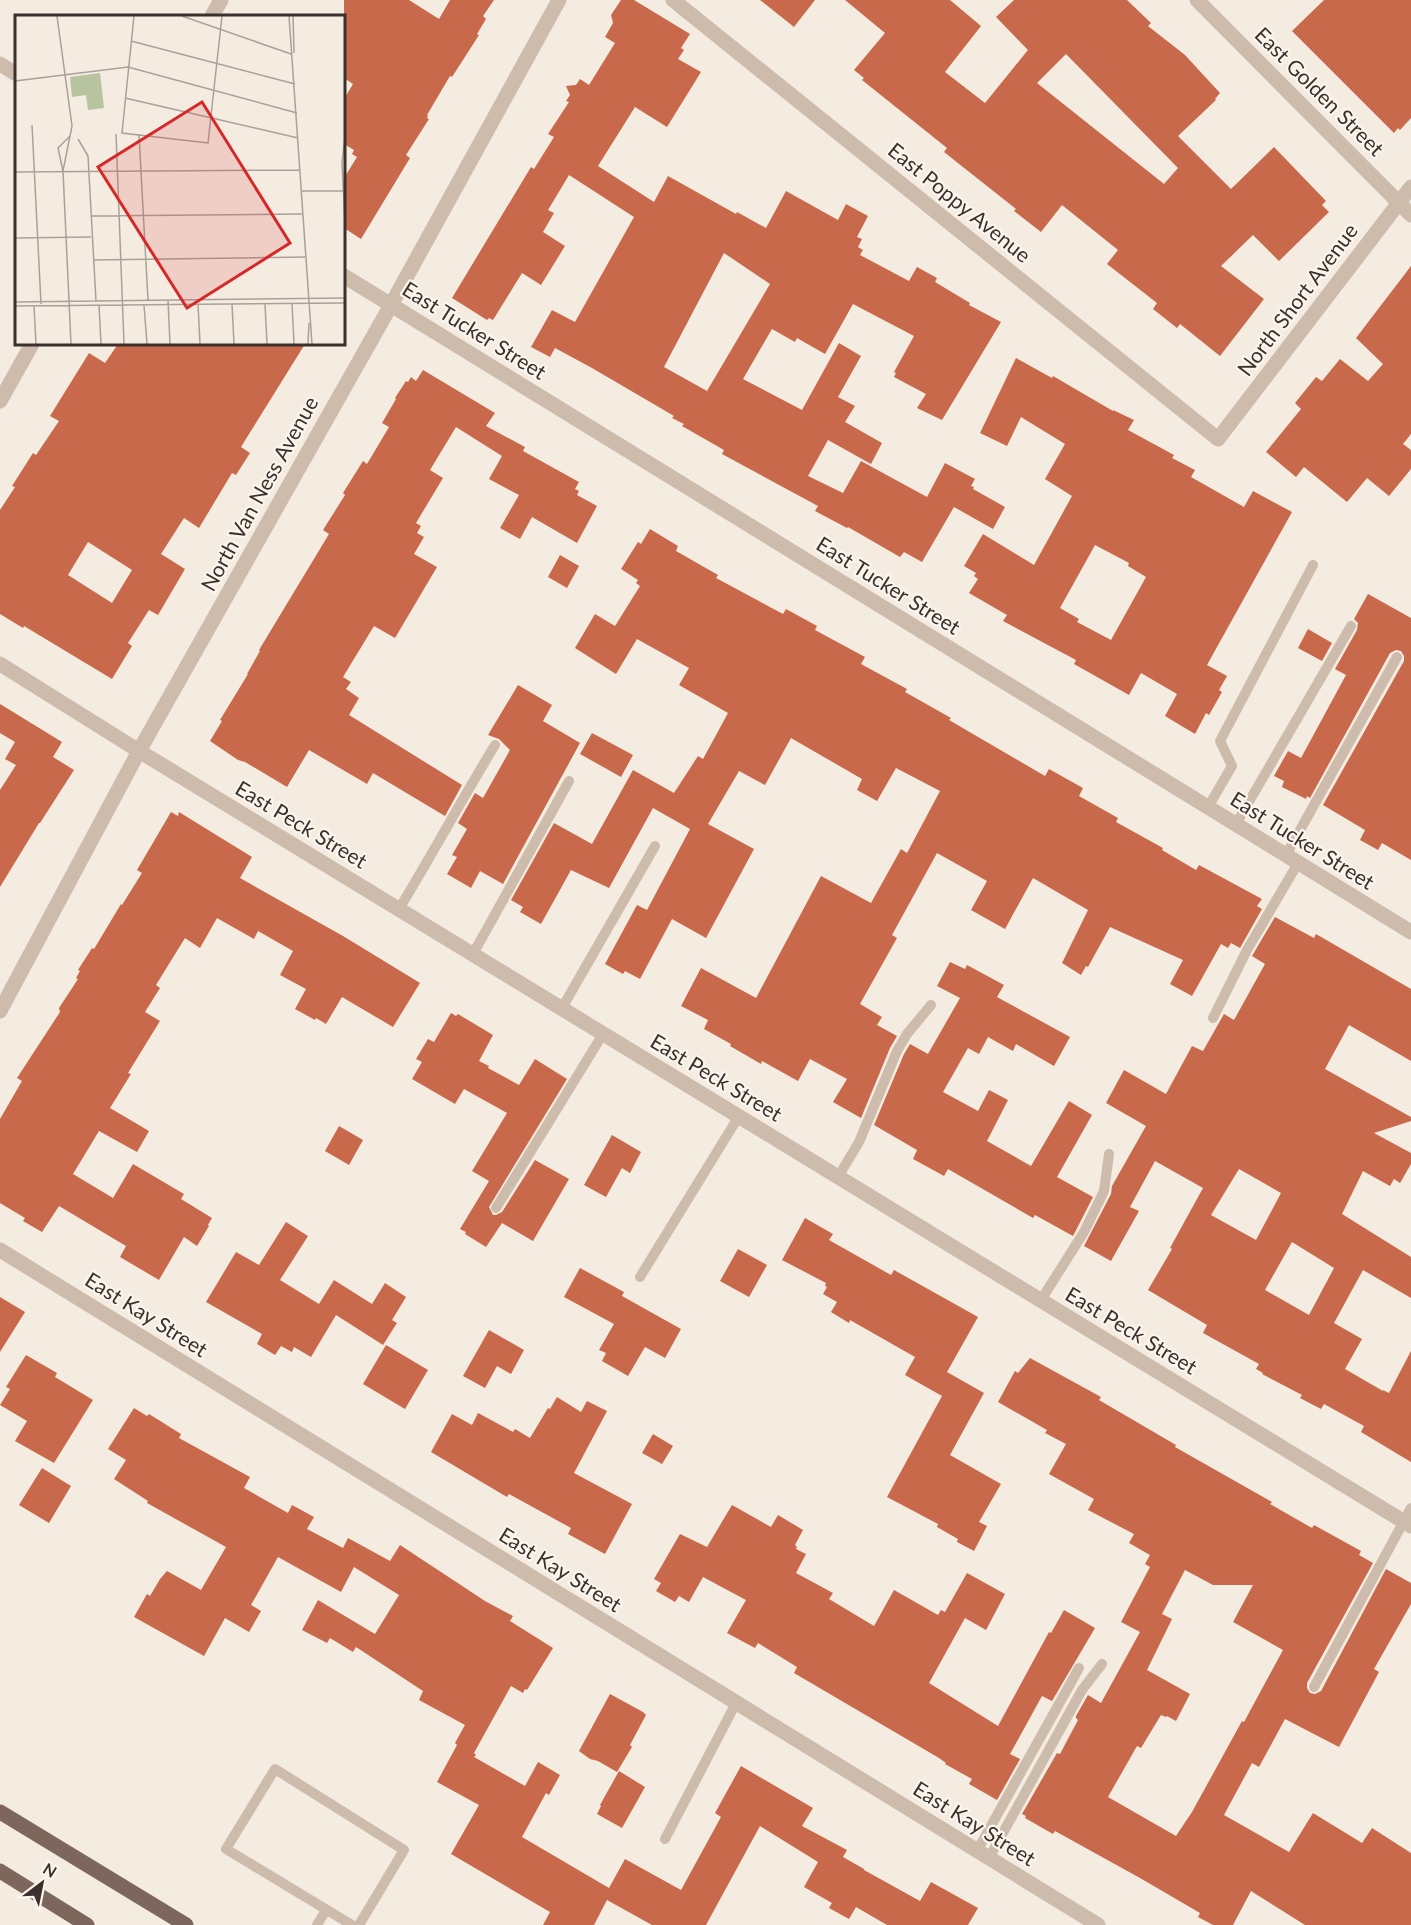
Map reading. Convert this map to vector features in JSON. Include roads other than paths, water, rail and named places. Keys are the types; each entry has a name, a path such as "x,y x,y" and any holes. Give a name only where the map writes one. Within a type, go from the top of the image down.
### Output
{"main road":[{"path":"0,1812 186,1925"},
{"path":"0,1871 87,1925"}],"street":[{"path":"213,15 221,0"},
{"name":"North Van Ness Avenue","path":"0,1011 139,751 391,305 559,0"},
{"name":"East Poppy Avenue","path":"674,0 1218,439"},
{"name":"East Golden Street","path":"1197,0 1411,214"},
{"path":"0,64 15,73"},
{"name":"North Short Avenue","path":"1218,439 1411,187"},
{"name":"East Tucker Street","path":"345,277 1411,932"},
{"path":"0,401 31,345"},
{"name":"East Peck Street","path":"0,664 838,1177 1408,1519"},
{"name":"East Kay Street","path":"0,1250 1098,1925"}],"lane":[{"path":"1208,807 1232,766 1220,741 1313,565"},
{"path":"1236,824 1352,626"},
{"path":"1213,1017 1397,657"},
{"path":"399,909 495,746"},
{"path":"473,954 569,781"},
{"path":"562,1008 655,846"},
{"path":"838,1177 859,1142 897,1051 907,1034 931,1005"},
{"path":"496,1208 603,1034"},
{"path":"640,1277 739,1116"},
{"path":"1041,1300 1083,1232 1104,1191 1108,1154"},
{"path":"1314,1687 1408,1519"},
{"path":"983,1854 1082,1690 1102,1664"},
{"path":"983,1854 1079,1668"},
{"path":"665,1839 736,1703"},
{"path":"352,1925 226,1848 275,1769 404,1850 359,1925"},
{"path":"317,1925 326,1910"}]}
